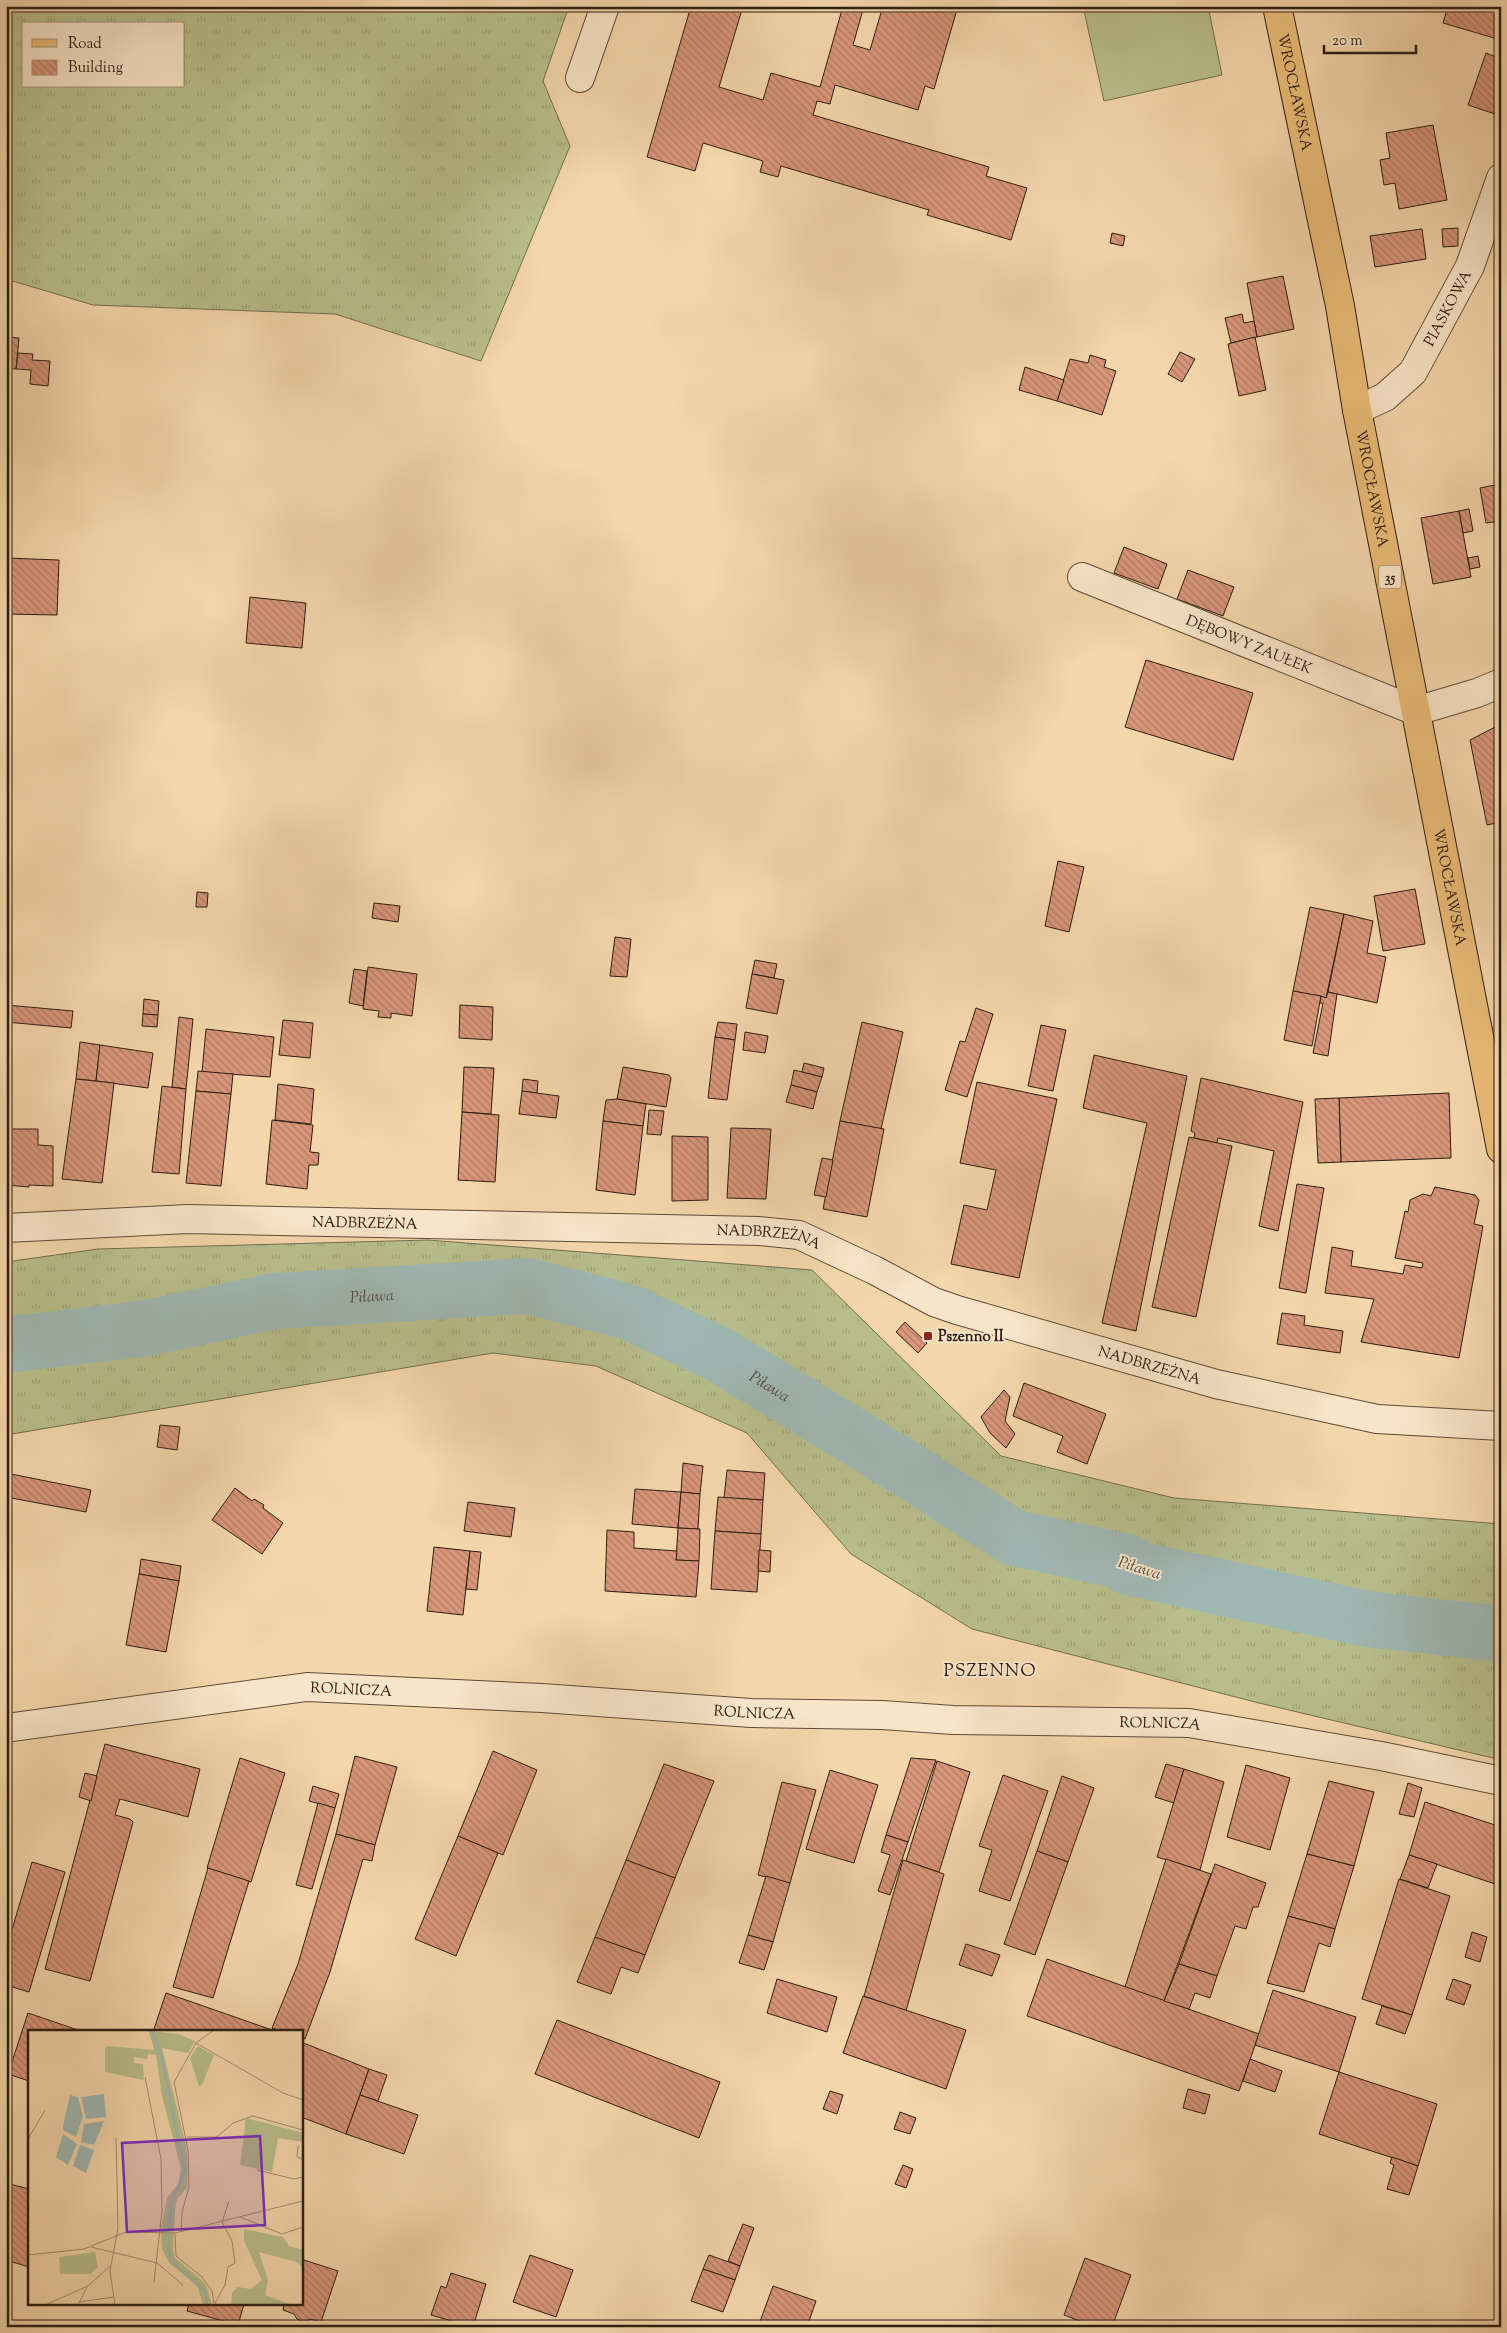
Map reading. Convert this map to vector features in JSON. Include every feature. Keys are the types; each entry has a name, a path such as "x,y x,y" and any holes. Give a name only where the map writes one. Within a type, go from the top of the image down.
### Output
{"main road":[{"name":"WROCŁAWSKA","path":"1277,6 1340,306 1358,410 1501,1149"}],"street":[{"path":"580,78 605,6"},
{"name":"PIASKOWA","path":"1358,410 1385,397 1413,372 1470,266 1501,178"},
{"name":"DĘBOWY ZAUŁEK","path":"1082,577 1416,711"},
{"path":"1416,711 1477,693 1501,682"},
{"name":"NADBRZEŻNA","path":"6,1228 188,1219 740,1230 799,1235 874,1270 934,1302 1216,1384 1377,1419 1501,1426"},
{"name":"ROLNICZA","path":"6,1728 307,1687 542,1698 751,1713 882,1715 953,1720 1189,1723 1381,1756 1501,1780"}],"green space":[{"path":"6,6 569,6 543,81 570,146 481,361 335,314 93,305 6,279"},
{"path":"1083,6 1208,6 1222,75 1104,101"},
{"path":"428,1240 812,1270 1001,1456 1174,1498 1501,1524 1501,1758 1493,1758 1259,1703 972,1629 851,1554 747,1433 596,1366 493,1353 6,1435 6,1262 98,1249"}],"building":[{"path":"691,6 743,6 719,87 763,100 771,73 820,87 843,6 864,6 853,45 870,50 883,6 958,6 934,89 925,86 918,110 835,85 830,104 817,101 813,115 989,167 986,176 1027,188 1011,240 927,215 929,210 781,166 778,177 760,172 763,161 703,143 695,171 647,157"},
{"path":"1448,6 1501,6 1501,40 1443,23"},
{"path":"1486,53 1501,59 1501,108 1498,115 1468,105"},
{"path":"1433,125 1447,200 1399,209 1395,183 1384,185 1380,160 1390,158 1386,133"},
{"path":"1458,228 1458,246 1443,247 1442,229"},
{"path":"1422,229 1426,259 1375,267 1370,236"},
{"path":"1112,233 1125,236 1123,246 1110,243"},
{"path":"1283,276 1294,329 1257,337 1247,283"},
{"path":"1242,314 1244,323 1254,321 1257,337 1231,343 1225,318"},
{"path":"6,337 19,338 16,369 6,368"},
{"path":"1255,337 1266,390 1239,396 1228,344"},
{"path":"1180,352 1195,359 1182,382 1168,374"},
{"path":"18,353 33,354 32,360 50,361 48,386 30,384 31,370 16,369"},
{"path":"1090,355 1106,360 1104,367 1116,371 1102,415 1057,401 1070,359 1088,363"},
{"path":"1025,367 1064,380 1057,401 1019,390"},
{"path":"1500,484 1501,521 1486,523 1480,488"},
{"path":"1469,509 1473,531 1463,533 1459,511"},
{"path":"1459,511 1471,577 1433,584 1421,518"},
{"path":"1124,547 1167,564 1158,589 1114,573"},
{"path":"1478,556 1480,567 1470,569 1468,558"},
{"path":"6,558 59,560 57,615 6,614"},
{"path":"1188,570 1234,587 1223,616 1177,599"},
{"path":"250,597 306,603 302,648 246,643"},
{"path":"1146,660 1253,693 1233,760 1125,727"},
{"path":"1501,724 1501,822 1487,825 1470,740"},
{"path":"1058,861 1084,867 1069,932 1045,926"},
{"path":"1415,889 1425,944 1383,951 1374,896"},
{"path":"197,892 208,893 207,907 196,907"},
{"path":"374,903 400,906 398,922 372,918"},
{"path":"1310,907 1344,914 1326,998 1293,991"},
{"path":"1344,914 1373,921 1367,953 1386,957 1377,1003 1328,992"},
{"path":"615,937 631,939 627,977 610,976"},
{"path":"755,960 777,964 774,978 752,974"},
{"path":"368,967 417,974 412,1016 391,1013 391,1018 378,1017 379,1011 363,1009"},
{"path":"354,969 367,971 363,1006 349,1003"},
{"path":"752,974 784,980 777,1014 746,1008"},
{"path":"1293,991 1321,996 1312,1046 1284,1040"},
{"path":"1328,992 1337,994 1328,1056 1313,1053 1323,1003 1320,1003 1321,996 1326,998"},
{"path":"144,999 159,1001 158,1015 143,1014"},
{"path":"6,1005 73,1011 71,1028 6,1022"},
{"path":"460,1005 493,1007 492,1040 459,1038"},
{"path":"976,1008 993,1014 967,1097 945,1090 960,1041 965,1042"},
{"path":"143,1014 158,1015 157,1027 142,1026"},
{"path":"179,1017 193,1019 186,1089 172,1087"},
{"path":"283,1020 313,1023 310,1058 279,1055"},
{"path":"718,1022 737,1024 735,1040 715,1037"},
{"path":"862,1022 903,1032 881,1129 840,1121"},
{"path":"1041,1025 1066,1030 1053,1091 1028,1086"},
{"path":"206,1029 274,1037 270,1077 202,1072"},
{"path":"745,1032 768,1036 765,1053 743,1050"},
{"path":"715,1037 735,1040 727,1100 708,1098"},
{"path":"80,1042 100,1045 96,1081 76,1079"},
{"path":"100,1045 153,1053 148,1088 96,1081"},
{"path":"1094,1055 1187,1076 1136,1331 1102,1323 1147,1123 1083,1108"},
{"path":"804,1063 824,1068 822,1077 802,1072"},
{"path":"464,1067 494,1068 491,1114 462,1112"},
{"path":"623,1067 669,1075 671,1078 666,1107 617,1099"},
{"path":"794,1070 822,1077 817,1092 791,1085"},
{"path":"198,1071 233,1074 231,1094 196,1091"},
{"path":"1201,1078 1303,1102 1278,1231 1259,1226 1274,1151 1218,1138 1217,1143 1194,1138 1195,1133 1191,1131"},
{"path":"76,1079 114,1083 102,1183 62,1179"},
{"path":"523,1079 538,1081 537,1093 522,1091"},
{"path":"977,1082 1057,1099 1019,1278 951,1264 964,1205 987,1210 996,1170 960,1163"},
{"path":"278,1084 314,1089 311,1124 275,1120"},
{"path":"791,1085 817,1092 813,1109 786,1102"},
{"path":"162,1086 186,1089 179,1174 152,1172"},
{"path":"196,1091 231,1094 221,1186 186,1183"},
{"path":"522,1091 559,1096 556,1118 519,1114"},
{"path":"1449,1093 1451,1158 1341,1162 1339,1098"},
{"path":"1339,1098 1341,1162 1318,1163 1315,1099"},
{"path":"617,1099 646,1104 643,1126 603,1121 606,1100"},
{"path":"649,1110 664,1111 661,1135 647,1134"},
{"path":"462,1112 499,1115 495,1182 458,1180"},
{"path":"272,1120 313,1125 310,1152 319,1153 318,1165 309,1165 307,1189 266,1184"},
{"path":"603,1121 643,1126 635,1195 596,1190"},
{"path":"840,1121 884,1129 867,1217 823,1209"},
{"path":"731,1128 771,1129 766,1199 727,1198"},
{"path":"7,1129 38,1129 38,1145 53,1146 53,1186 29,1185 29,1187 6,1185"},
{"path":"672,1136 708,1137 708,1200 672,1201"},
{"path":"1189,1137 1232,1146 1196,1317 1152,1307"},
{"path":"822,1158 833,1160 826,1197 814,1195"},
{"path":"1297,1184 1324,1188 1306,1293 1279,1288"},
{"path":"1435,1187 1475,1195 1479,1200 1474,1224 1483,1226 1459,1358 1361,1342 1374,1299 1325,1293 1332,1247 1353,1251 1351,1266 1403,1274 1405,1265 1422,1268 1423,1263 1395,1258 1405,1211 1408,1212 1410,1200 1423,1194 1431,1196"},
{"path":"1282,1313 1305,1316 1304,1325 1343,1331 1340,1353 1277,1344"},
{"path":"905,1322 927,1343 918,1353 896,1332"},
{"path":"1024,1383 1106,1414 1087,1464 1057,1452 1063,1436 1013,1416"},
{"path":"1004,1390 1010,1397 1005,1421 1015,1434 1006,1448 990,1433 981,1417"},
{"path":"160,1425 180,1427 177,1450 157,1447"},
{"path":"683,1463 703,1466 700,1494 681,1492"},
{"path":"727,1470 765,1473 763,1500 724,1498"},
{"path":"6,1473 91,1490 86,1512 6,1497"},
{"path":"235,1488 252,1501 254,1499 264,1505 263,1508 283,1523 262,1554 212,1520"},
{"path":"635,1489 681,1492 678,1528 632,1524"},
{"path":"681,1492 700,1494 698,1529 678,1528"},
{"path":"718,1497 763,1500 761,1534 715,1531"},
{"path":"468,1502 515,1508 511,1537 464,1531"},
{"path":"678,1528 700,1529 699,1561 676,1560"},
{"path":"607,1530 634,1532 634,1548 677,1551 676,1560 699,1561 696,1597 605,1591"},
{"path":"715,1531 761,1534 757,1592 711,1589"},
{"path":"434,1547 470,1551 463,1615 427,1611"},
{"path":"759,1550 771,1551 770,1572 758,1571"},
{"path":"470,1551 481,1552 477,1590 466,1589"},
{"path":"141,1559 181,1566 179,1581 139,1574"},
{"path":"139,1574 179,1581 166,1652 126,1645"},
{"path":"105,1744 200,1769 188,1817 120,1799 115,1815 130,1819 133,1822 90,1981 45,1969"},
{"path":"493,1751 537,1770 503,1855 458,1836"},
{"path":"355,1756 397,1767 375,1845 336,1834"},
{"path":"240,1758 285,1773 251,1882 207,1868"},
{"path":"911,1758 936,1760 908,1842 886,1835"},
{"path":"937,1761 970,1772 939,1872 906,1861"},
{"path":"664,1764 714,1781 675,1878 626,1860"},
{"path":"1166,1764 1184,1769 1174,1803 1155,1797"},
{"path":"1246,1765 1290,1778 1270,1850 1227,1837"},
{"path":"1184,1769 1224,1782 1200,1870 1157,1857"},
{"path":"830,1770 878,1785 854,1863 806,1849"},
{"path":"85,1773 97,1776 91,1801 79,1797"},
{"path":"1003,1775 1048,1791 1010,1901 979,1891 992,1850 979,1846"},
{"path":"1062,1776 1094,1788 1068,1862 1037,1851"},
{"path":"1329,1781 1374,1792 1354,1866 1307,1854"},
{"path":"782,1782 816,1790 790,1883 758,1875"},
{"path":"1408,1783 1422,1788 1414,1817 1399,1814"},
{"path":"313,1786 339,1794 335,1808 309,1801"},
{"path":"1425,1802 1501,1827 1501,1886 1409,1855"},
{"path":"318,1803 335,1808 312,1889 296,1885"},
{"path":"336,1834 375,1845 372,1861 363,1859 330,1972 305,2039 302,2038 302,2030 278,2030 272,2028 298,1964"},
{"path":"886,1835 908,1842 890,1895 878,1891 890,1855 881,1852"},
{"path":"458,1836 498,1853 456,1956 415,1939"},
{"path":"1037,1851 1068,1862 1035,1955 1004,1944"},
{"path":"1307,1854 1354,1866 1335,1929 1288,1916"},
{"path":"1409,1855 1437,1864 1428,1888 1400,1879"},
{"path":"1166,1859 1211,1874 1164,2001 1125,1987"},
{"path":"626,1860 675,1878 645,1955 595,1937"},
{"path":"903,1860 944,1874 906,2011 864,1996"},
{"path":"32,1862 65,1872 29,1992 6,1985 6,1950"},
{"path":"1215,1864 1266,1883 1258,1907 1253,1907 1246,1929 1235,1926 1217,1976 1179,1964"},
{"path":"208,1868 249,1881 213,1998 173,1987"},
{"path":"766,1876 790,1883 773,1942 748,1935"},
{"path":"1399,1879 1450,1896 1412,2015 1362,1999"},
{"path":"1288,1916 1335,1929 1330,1947 1319,1943 1304,1992 1267,1983"},
{"path":"1472,1932 1487,1937 1480,1962 1465,1957"},
{"path":"748,1935 773,1942 764,1970 739,1963"},
{"path":"595,1937 645,1955 638,1973 621,1967 611,1994 577,1982"},
{"path":"966,1944 1000,1955 992,1976 959,1965"},
{"path":"1047,1959 1259,2034 1239,2091 1027,2016"},
{"path":"1179,1964 1217,1976 1210,1998 1195,1993 1189,2009 1164,2001"},
{"path":"777,1979 837,1997 827,2032 767,2013"},
{"path":"1453,1979 1471,1985 1464,2005 1446,1999"},
{"path":"1273,1990 1356,2017 1339,2072 1255,2045"},
{"path":"166,1993 272,2030 154,2030"},
{"path":"863,1996 966,2030 946,2089 843,2053"},
{"path":"1382,2006 1412,2015 1405,2034 1376,2024"},
{"path":"28,2013 78,2030 28,2030 28,2081 8,2074"},
{"path":"557,2020 720,2082 699,2138 535,2074"},
{"path":"302,2042 369,2069 346,2134 302,2117"},
{"path":"1250,2059 1282,2071 1275,2092 1243,2081"},
{"path":"369,2069 387,2075 378,2101 360,2095"},
{"path":"1339,2072 1437,2104 1418,2166 1319,2134"},
{"path":"1188,2089 1210,2095 1205,2114 1183,2108"},
{"path":"830,2091 843,2095 837,2114 823,2109"},
{"path":"360,2095 418,2115 404,2154 346,2134"},
{"path":"900,2112 916,2118 910,2134 894,2129"},
{"path":"1392,2157 1418,2166 1409,2195 1387,2189 1394,2165 1390,2163"},
{"path":"903,2165 913,2169 906,2188 895,2184"},
{"path":"6,2183 28,2189 28,2267 6,2260"},
{"path":"743,2224 754,2228 740,2266 728,2261"},
{"path":"530,2255 573,2270 556,2317 513,2302"},
{"path":"709,2255 740,2266 735,2280 703,2269"},
{"path":"1085,2258 1131,2275 1112,2327 1096,2327 1064,2315"},
{"path":"302,2259 338,2271 321,2322 310,2319 304,2322 297,2319 294,2314 283,2310 284,2306 302,2306"},
{"path":"703,2269 735,2280 723,2312 691,2301"},
{"path":"451,2273 486,2284 473,2327 431,2315 441,2286 446,2288"},
{"path":"773,2286 816,2301 807,2327 758,2327"},
{"path":"188,2306 243,2306 238,2325 187,2311"}],"waterway":[{"name":"Piława","path":"6,1345 147,1328 275,1301 528,1286 629,1312 720,1355 905,1468 1014,1538 1128,1562 1128,1567 1367,1619 1501,1634"}],"place":[{"name":"Pszenno II","path":"928,1336"}],"district":[{"name":"PSZENNO","path":"990,1670"}]}
